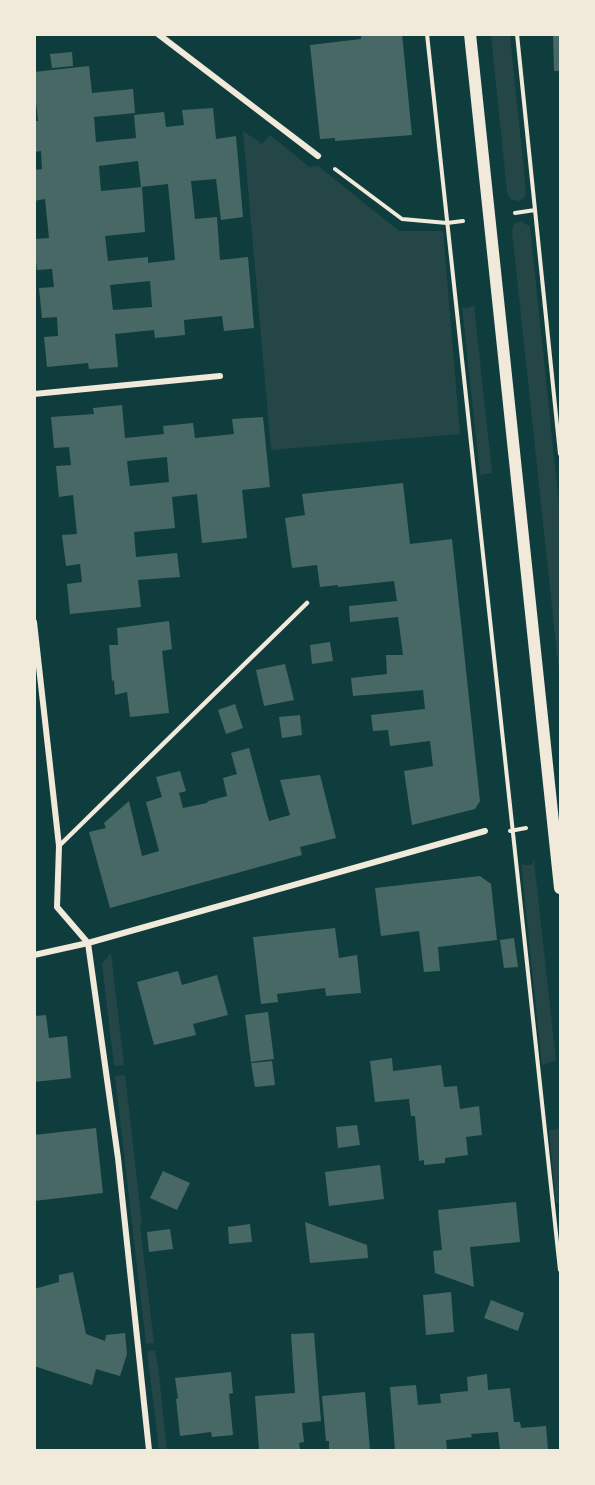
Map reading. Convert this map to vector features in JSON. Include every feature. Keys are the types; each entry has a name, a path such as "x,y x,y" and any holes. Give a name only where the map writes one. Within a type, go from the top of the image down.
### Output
{"main road":[{"path":"470,34 561,888"}],"street":[{"path":"158,34 318,156"},
{"path":"34,394 220,376"},
{"path":"34,622 58,846 57,907 88,943 118,1158 149,1450"},
{"path":"34,956 88,943 485,831"}],"lane":[{"path":"58,846 308,603"}],"path":[{"path":"428,34 561,1270"},
{"path":"516,34 561,454"},
{"path":"318,156 402,219 447,223 535,210"},
{"path":"485,831 513,831 553,820"}],"shaded area":[{"path":"491,35 510,35 526,191 524,198 519,201 510,199 507,191"},
{"path":"243,131 262,144 270,135 309,167 318,166 399,231 443,231 460,434 271,450"},
{"path":"522,221 530,227 560,515 560,682 512,231 514,224"},
{"path":"474,305 492,473 480,475 462,307 468,308"},
{"path":"534,861 556,1060 542,1065 521,863 531,865"},
{"path":"111,953 124,1065 114,1066 102,963"},
{"path":"125,1075 154,1343 146,1344 115,1076"},
{"path":"560,1129 560,1203 556,1203 549,1130"},
{"path":"155,1350 167,1450 159,1450 147,1351"}],"building":[{"path":"361,34 402,34 412,135 335,141 335,138 320,139 310,45 361,39"},
{"path":"553,34 560,34 560,71 554,71"},
{"path":"72,52 73,66 52,68 50,54"},
{"path":"89,66 92,93 133,89 135,113 94,117 96,142 136,138 134,115 164,112 166,127 184,125 182,110 213,108 216,139 236,136 243,217 221,220 216,179 191,181 195,219 217,217 220,260 248,257 254,328 224,331 222,316 184,320 185,335 155,338 154,330 115,334 118,367 89,369 88,363 47,367 44,337 58,336 57,317 42,318 39,288 54,287 52,269 37,270 34,245 34,239 49,238 45,199 34,201 34,170 42,169 41,151 34,152 34,121 38,121 36,102 34,103 34,72","holes":["138,161 141,187 168,184 175,260 148,263 148,257 108,261 105,236 145,232 142,187 101,191 99,166","150,281 152,307 113,310 110,285"]},
{"path":"122,405 125,438 164,434 163,426 193,423 195,438 234,434 232,419 263,417 270,487 242,490 247,538 202,543 197,494 172,497 175,528 134,532 136,557 177,553 180,577 138,580 141,607 70,614 67,584 82,582 80,564 66,566 62,535 77,534 73,495 59,497 56,466 71,465 69,447 54,448 51,417 94,414 93,408","holes":["167,457 169,482 130,486 127,461"]},
{"path":"403,483 410,544 452,539 480,801 475,809 412,825 404,771 433,766 430,741 390,746 388,730 373,731 371,715 425,709 423,690 353,696 351,678 387,674 386,655 403,655 398,617 350,622 349,606 397,601 394,581 320,587 317,565 292,568 285,518 305,515 302,494"},
{"path":"169,621 172,649 162,651 169,713 130,717 127,692 115,695 109,645 118,645 117,628"},
{"path":"330,642 333,661 312,664 310,645"},
{"path":"285,664 294,700 264,706 256,670"},
{"path":"235,704 243,728 226,734 218,710"},
{"path":"300,715 302,735 282,738 279,717"},
{"path":"249,748 269,821 290,815 280,780 320,775 336,838 300,847 302,855 110,908 89,832 106,828 104,823 129,801 142,856 159,851 146,802 162,797 156,777 180,771 186,791 179,793 183,808 207,803 227,796 223,778 237,774 231,753"},
{"path":"480,876 491,884 497,940 438,947 440,971 424,972 419,931 381,936 375,888"},
{"path":"335,928 339,958 357,955 361,993 326,996 325,988 277,994 278,1002 261,1004 253,937"},
{"path":"514,938 518,967 504,968 500,940"},
{"path":"178,971 182,985 217,975 228,1015 193,1024 196,1035 154,1045 137,982"},
{"path":"268,1012 274,1059 251,1062 245,1015"},
{"path":"46,1015 49,1038 67,1036 71,1078 34,1082 34,1016"},
{"path":"392,1058 393,1071 441,1065 444,1087 457,1086 460,1109 479,1106 482,1135 466,1137 468,1155 445,1158 445,1163 424,1165 424,1160 419,1161 415,1116 411,1116 409,1099 375,1102 370,1061"},
{"path":"272,1061 275,1085 255,1087 251,1063"},
{"path":"357,1125 360,1145 338,1148 336,1127"},
{"path":"96,1128 103,1193 34,1201 34,1135"},
{"path":"380,1165 384,1199 329,1206 325,1172"},
{"path":"163,1171 190,1183 177,1210 150,1198"},
{"path":"516,1202 520,1242 470,1247 474,1287 435,1273 433,1251 442,1250 438,1210"},
{"path":"305,1222 367,1245 368,1258 310,1263"},
{"path":"250,1224 252,1242 229,1244 228,1227"},
{"path":"170,1229 173,1249 149,1252 147,1232"},
{"path":"73,1272 86,1334 105,1341 106,1335 125,1333 127,1354 120,1376 96,1369 92,1385 34,1366 34,1289 59,1282 59,1275"},
{"path":"451,1292 454,1332 426,1335 423,1295"},
{"path":"491,1300 524,1313 518,1331 484,1318"},
{"path":"314,1333 321,1421 302,1423 304,1442 299,1443 300,1450 259,1450 255,1396 295,1393 291,1334"},
{"path":"231,1372 233,1393 229,1394 233,1435 212,1437 211,1432 180,1436 175,1378"},
{"path":"487,1374 488,1390 510,1388 514,1422 520,1422 521,1428 546,1426 548,1450 500,1450 498,1432 471,1434 472,1437 446,1440 447,1450 395,1450 390,1387 416,1385 418,1405 441,1403 440,1394 468,1391 467,1377"},
{"path":"365,1392 370,1450 329,1450 329,1441 326,1441 322,1396"}]}
